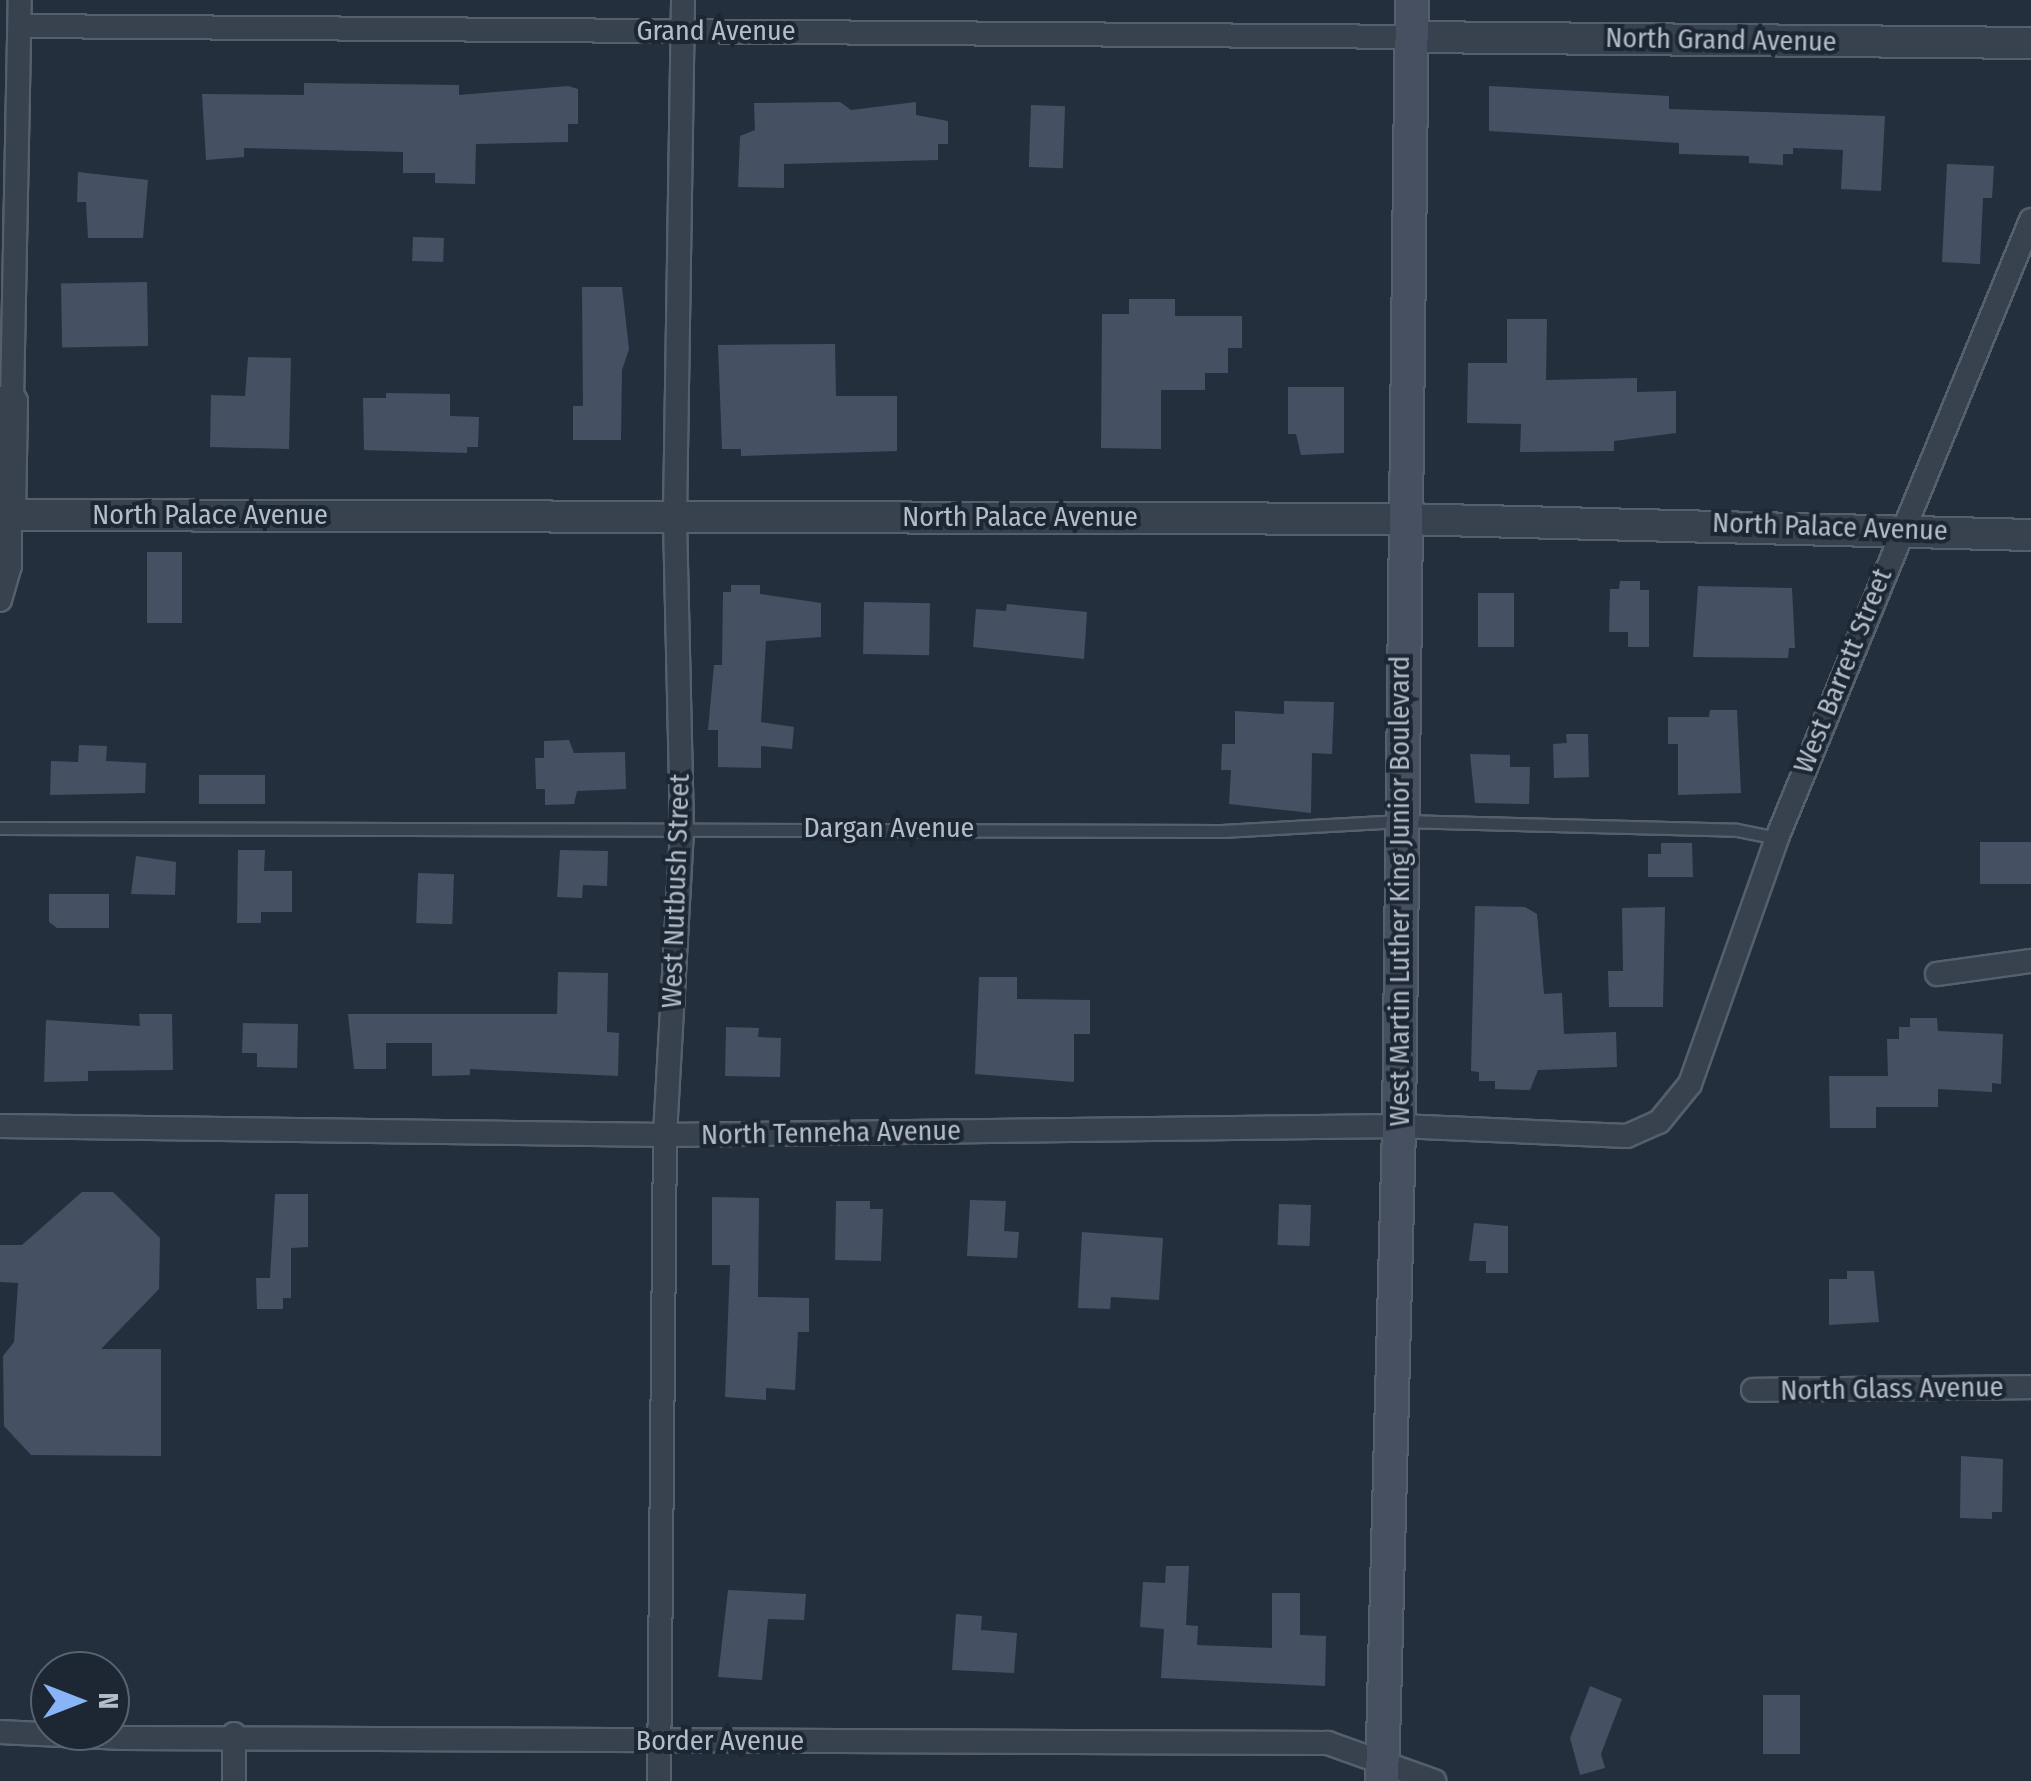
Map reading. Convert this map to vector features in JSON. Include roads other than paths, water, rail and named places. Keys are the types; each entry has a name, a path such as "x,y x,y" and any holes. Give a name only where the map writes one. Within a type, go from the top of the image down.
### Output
{"main road":[{"name":"West Martin Luther King Junior Boulevard","path":"1382,1771 1399,1126 1412,0"}],"street":[{"path":"0,600 10,566 6,402 20,0"},
{"name":"West Nutbush Street","path":"659,1781 665,1135 682,828 674,516 683,0"},
{"name":"Grand Avenue","path":"20,26 1411,37"},
{"name":"North Grand Avenue","path":"1411,37 2031,43"},
{"name":"West Barrett Street","path":"1659,1122 1690,1084 1777,838 1900,527 2031,220"},
{"name":"North Palace Avenue","path":"10,515 1404,519 1900,527 2031,535"},
{"path":"1938,974 2031,962"},
{"name":"North Tenneha Avenue","path":"0,1126 665,1135 1399,1126 1627,1136 1659,1122"},
{"name":"North Glass Avenue","path":"1753,1390 2031,1387"},
{"name":"Border Avenue","path":"0,1732 658,1742 1328,1744 1382,1771 1434,1781"},
{"path":"234,1734 234,1781"}],"lane":[{"name":"Dargan Avenue","path":"0,828 1222,831 1400,821 1736,830 1777,838"}]}
